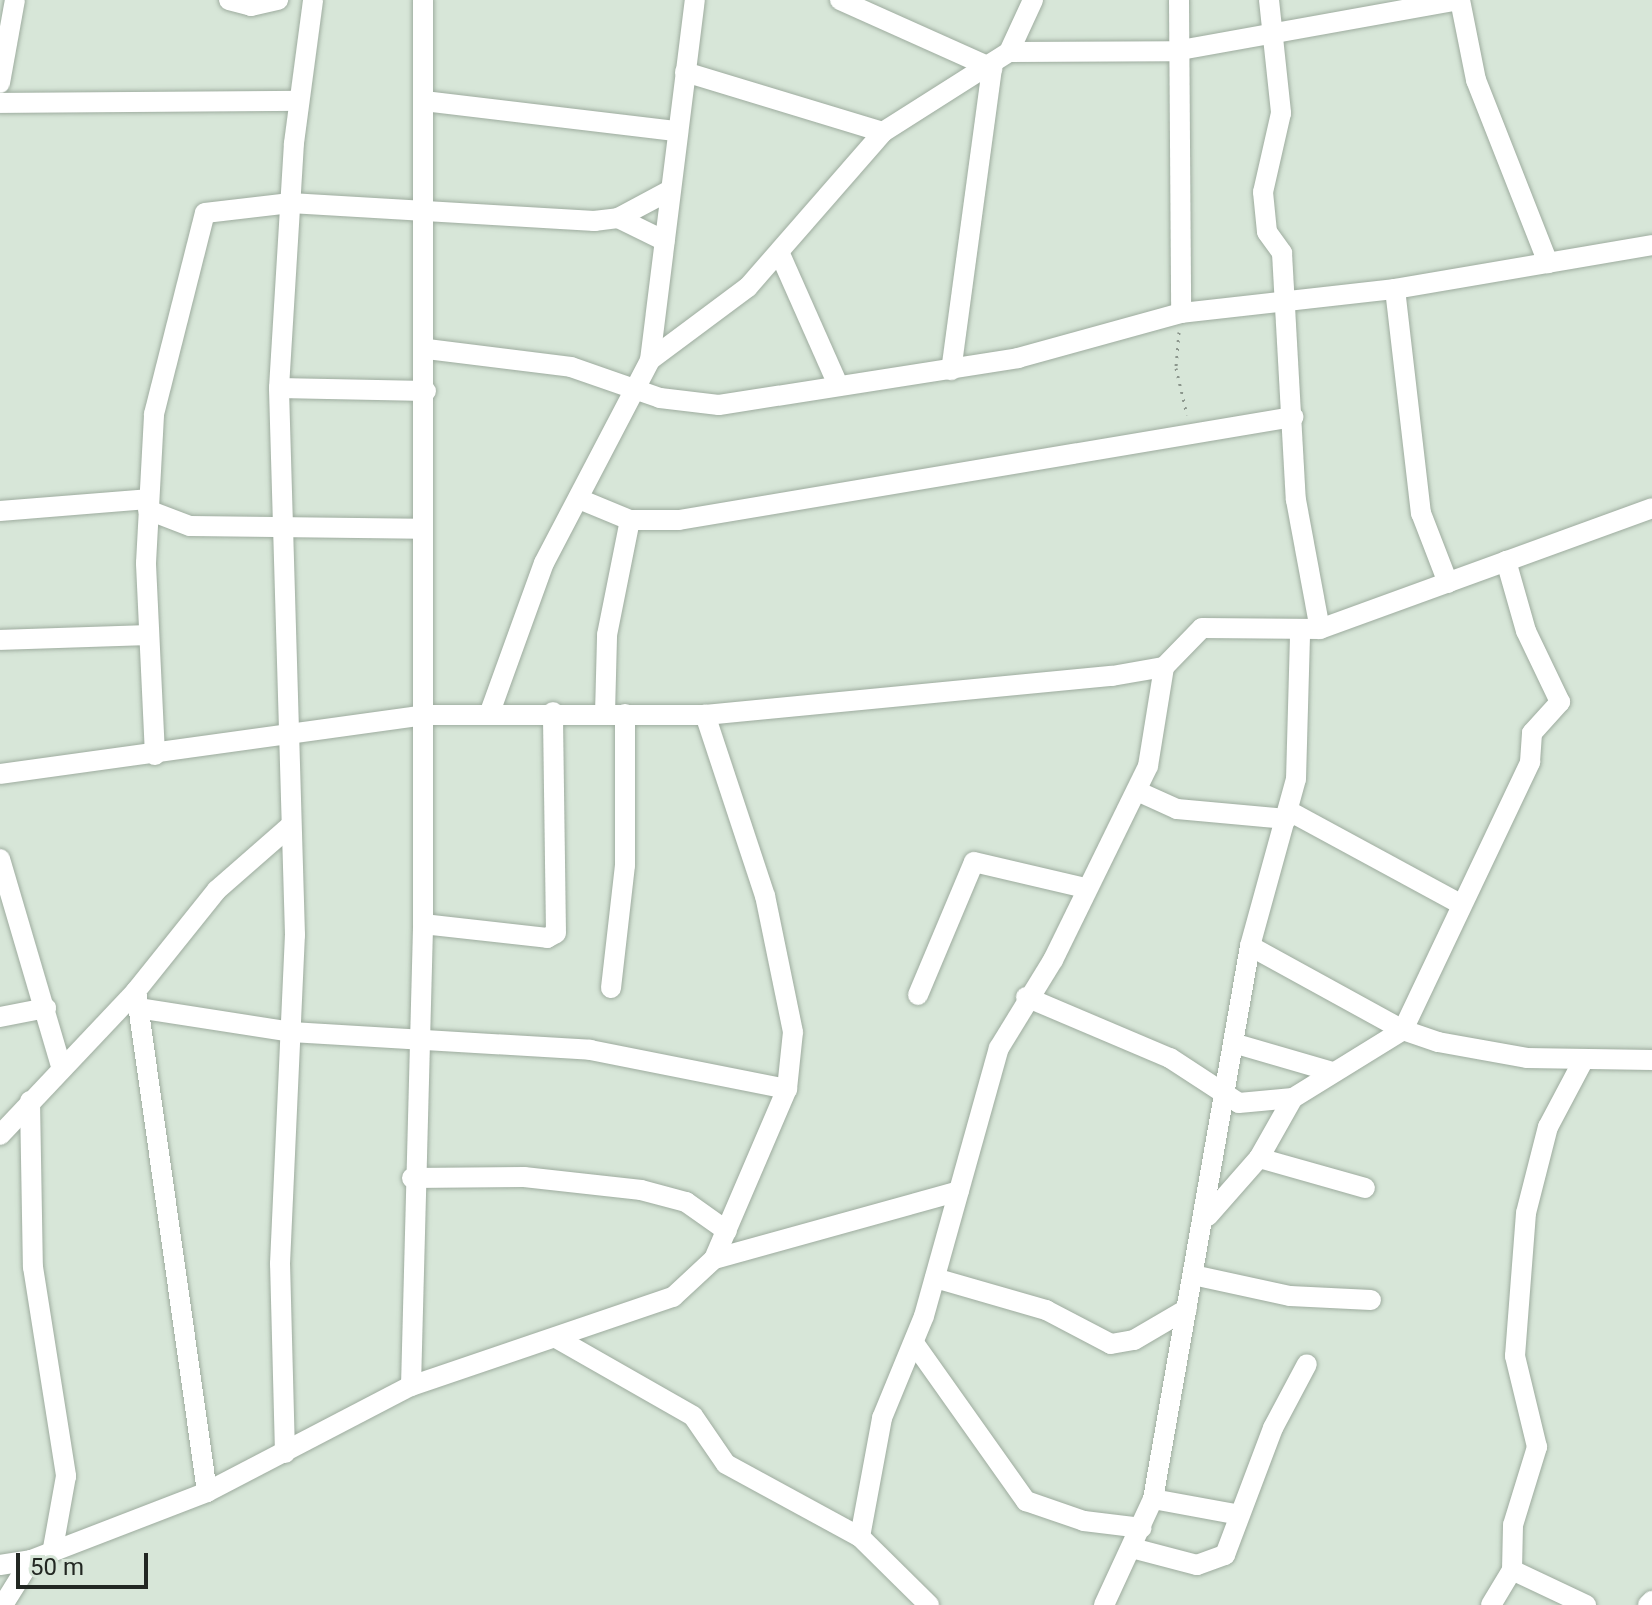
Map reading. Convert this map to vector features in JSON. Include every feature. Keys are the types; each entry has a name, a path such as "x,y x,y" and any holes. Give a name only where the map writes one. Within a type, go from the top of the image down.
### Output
{"street":[{"path":"0,83 15,0"},
{"path":"229,0 251,6 278,0"},
{"path":"285,1453 280,1264 291,1032 290,826 284,738 279,388 290,203 299,101 313,0"},
{"path":"411,1386 412,1178 423,924 424,715 420,529 427,349 422,211 423,0"},
{"path":"490,712 544,563 650,360 665,241 667,192 695,0"},
{"path":"840,0 992,68"},
{"path":"650,360 698,329 780,254 883,132 992,68 1009,52 1033,0"},
{"path":"1179,0 1175,51 1181,313"},
{"path":"1104,1605 1153,1499 1193,1275 1207,1216 1223,1084 1250,946 1288,815 1302,722 1310,632 1296,500 1282,253 1267,232 1263,192 1281,113 1275,30 1269,0"},
{"path":"1009,52 1175,51 1275,30 1460,0 1476,80 1548,263"},
{"path":"951,370 992,68"},
{"path":"685,72 883,132"},
{"path":"0,103 299,101"},
{"path":"424,101 675,131"},
{"path":"618,218 667,192"},
{"path":"155,755 147,635 148,504 154,414 200,221 212,209 290,203 618,218 665,241"},
{"path":"427,349 571,367 638,386 678,402 719,405 951,370 1181,313 1395,289 1652,245"},
{"path":"780,254 838,385"},
{"path":"1395,289 1421,513 1448,583"},
{"path":"279,388 426,391"},
{"path":"579,499 630,520 679,520 1047,464 1191,430 1293,417"},
{"path":"0,511 148,504 190,526 280,522 420,529"},
{"path":"0,774 284,738 424,715 553,712 705,715 1051,685 1164,667 1202,628 1310,632 1652,508"},
{"path":"611,988 624,877 615,714 607,635 630,520"},
{"path":"1026,997 1202,1078 1223,1084 1251,1106 1293,1098 1403,1030 1460,904 1530,762 1532,733 1560,702 1526,631 1506,561"},
{"path":"0,640 147,635"},
{"path":"860,1537 882,1418 914,1343 935,1278 999,1048 1137,791 1157,738 1164,667"},
{"path":"423,924 547,938 556,933 553,712"},
{"path":"0,1565 31,1560 53,1548 207,1492 411,1386 558,1339 673,1297 714,1259 787,1089 791,1002 705,715"},
{"path":"1137,791 1177,809 1288,815 1460,904"},
{"path":"0,1135 60,1063 137,999 217,890 290,826"},
{"path":"1,861 60,1063"},
{"path":"918,995 974,862 1085,888"},
{"path":"1250,946 1403,1030 1492,1054 1583,1061 1652,1060"},
{"path":"137,999 291,1032 416,1042 590,1050 787,1089"},
{"path":"137,999 184,1369 207,1492"},
{"path":"0,1017 46,1008"},
{"path":"1233,1043 1333,1072"},
{"path":"1491,1605 1512,1570 1513,1525 1537,1447 1515,1356 1526,1213 1548,1127 1583,1061"},
{"path":"1207,1216 1259,1158 1293,1098"},
{"path":"30,1101 33,1267 66,1476 53,1548"},
{"path":"1259,1158 1365,1188"},
{"path":"412,1178 524,1177 641,1190 686,1202 727,1231"},
{"path":"714,1259 959,1191"},
{"path":"1193,1275 1290,1296 1371,1300"},
{"path":"935,1278 1046,1310 1111,1344 1134,1340 1187,1309"},
{"path":"558,1339 693,1416 742,1476 860,1537 929,1605"},
{"path":"914,1343 1026,1501 1045,1512 1142,1528"},
{"path":"1132,1548 1209,1565 1225,1555 1307,1364"},
{"path":"1153,1499 1240,1515"},
{"path":"3,1605 31,1560"},
{"path":"1512,1570 1586,1605"}],"path":[{"path":"1181,313 1176,368 1191,430"}]}
